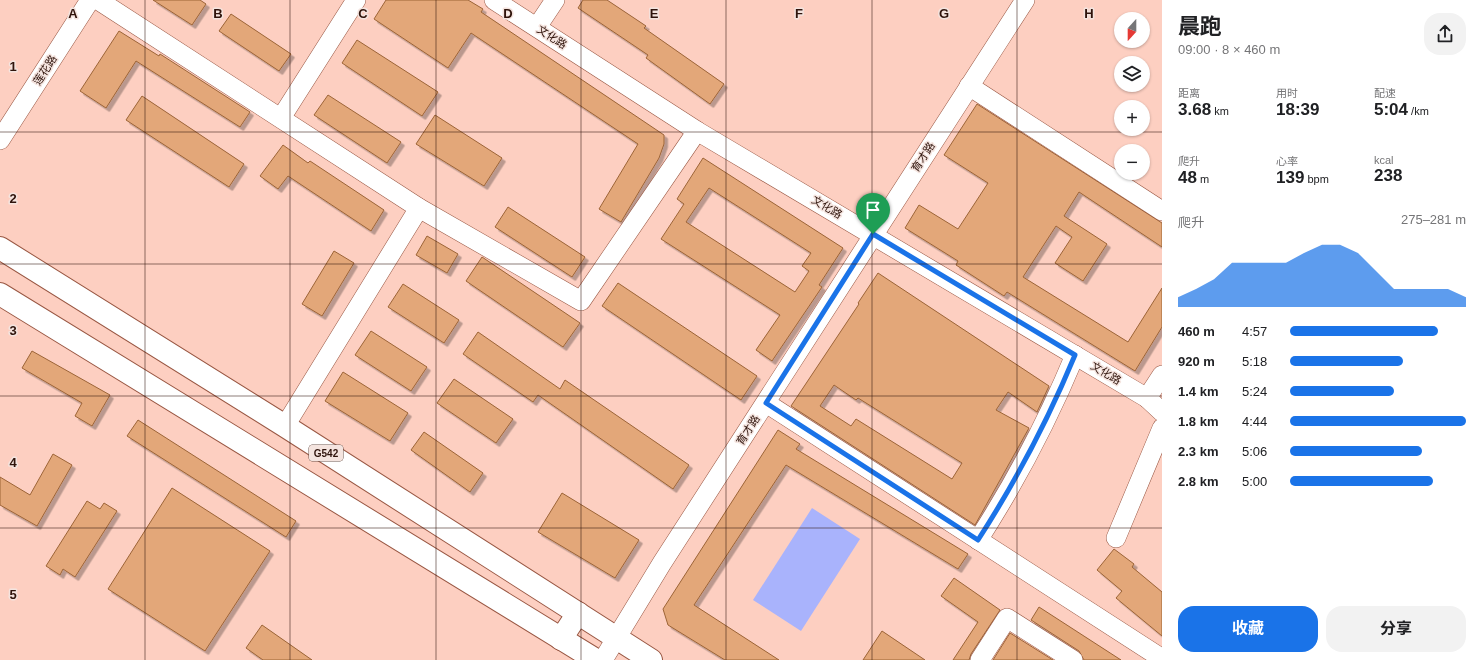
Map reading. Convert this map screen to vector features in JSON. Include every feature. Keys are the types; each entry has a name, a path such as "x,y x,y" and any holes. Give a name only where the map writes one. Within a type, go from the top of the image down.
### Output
{"main road":[{"name":"G542","path":"0,248 285,426 651,660"},
{"path":"0,294 596,660"},
{"path":"561,639 578,613"}],"street":[{"name":"莲花路","path":"0,140 90,0"},
{"path":"98,0 419,208 581,301 697,131"},
{"path":"280,118 356,0"},
{"name":"文化路","path":"494,0 697,131 873,234 1147,398 1162,412"},
{"path":"537,27 555,0"},
{"name":"育才路","path":"604,660 616,637 873,234 1025,0"},
{"path":"969,86 1162,211"},
{"path":"285,426 419,208"},
{"path":"978,540 1008,493 1040,434 1075,355"},
{"path":"1147,398 1162,375"},
{"path":"766,403 1158,656 1160,660"},
{"path":"1116,538 1162,428"},
{"path":"980,660 1007,618 1073,660"}],"shaded area":[{"path":"812,508 860,539 801,631 753,600"}],"building":[{"path":"153,0 200,0 206,4 192,25"},
{"path":"386,0 468,0 483,9 481,12 664,135 664,144 659,158 621,222 599,209 638,144 471,33 448,68 374,19"},
{"path":"583,0 607,0 646,26 644,28 724,84 710,104 646,58 648,55 578,8"},
{"path":"231,14 291,54 279,71 219,31"},
{"path":"119,31 159,56 160,54 250,112 240,127 136,61 106,108 80,91"},
{"path":"357,40 438,92 422,116 342,63"},
{"path":"328,95 401,142 387,163 314,115"},
{"path":"142,96 244,164 229,187 126,120"},
{"path":"977,104 1162,223 1162,247 1079,192 1064,216 1107,244 1083,281 1055,263 1072,237 1056,226 1023,277 1128,342 1162,288 1162,327 1135,371 1007,292 1004,296 956,265 958,261 905,228 919,205 958,229 988,183 944,155"},
{"path":"435,115 502,158 484,186 416,144"},
{"path":"283,145 308,163 310,161 384,210 371,231 288,176 278,189 260,176"},
{"path":"703,158 843,248 819,285 822,287 772,361 756,350 780,315 661,239 684,204 677,199","holes":["709,188 811,253 802,266 809,271 795,292 686,222"]},
{"path":"508,207 585,257 572,277 495,227"},
{"path":"427,236 458,254 447,273 416,255"},
{"path":"334,251 354,263 322,316 302,304"},
{"path":"482,257 580,323 563,347 466,281"},
{"path":"878,273 1049,386 1037,412 1008,392 996,410 1029,428 975,525 791,406 859,304 858,303","holes":["834,385 856,400 858,398 962,463 952,479 856,419 851,426 820,406"]},
{"path":"618,283 757,376 741,400 602,306"},
{"path":"403,284 459,320 444,343 388,307"},
{"path":"371,331 427,367 411,391 355,355"},
{"path":"478,332 560,389 565,380 689,465 673,489 538,395 533,402 463,354"},
{"path":"32,351 110,395 92,426 75,416 82,403 22,368"},
{"path":"343,372 408,413 390,441 325,401"},
{"path":"454,379 513,419 496,443 437,403"},
{"path":"138,420 296,521 286,537 127,436"},
{"path":"778,430 800,444 796,449 968,554 958,569 786,465 694,605 779,660 725,660 668,625 663,609"},
{"path":"424,432 483,473 470,492 411,450"},
{"path":"53,454 72,465 37,526 0,505 0,477 30,495"},
{"path":"172,488 270,551 205,651 108,589"},
{"path":"562,493 639,540 615,578 538,532"},
{"path":"87,501 100,509 104,503 117,511 75,577 63,569 60,575 46,566"},
{"path":"1114,549 1134,564 1132,567 1162,592 1162,636 1116,598 1122,591 1097,570"},
{"path":"954,578 1000,610 971,654 969,660 953,660 978,622 941,596"},
{"path":"1039,607 1121,660 1084,660 1079,651 1031,620"},
{"path":"262,625 312,660 263,660 246,648"},
{"path":"882,631 925,660 863,660"},
{"path":"1010,633 1053,660 993,660"}],"route":[{"path":"873,234 1075,355 1040,434 1020,472 978,540 766,403 873,234"}]}
